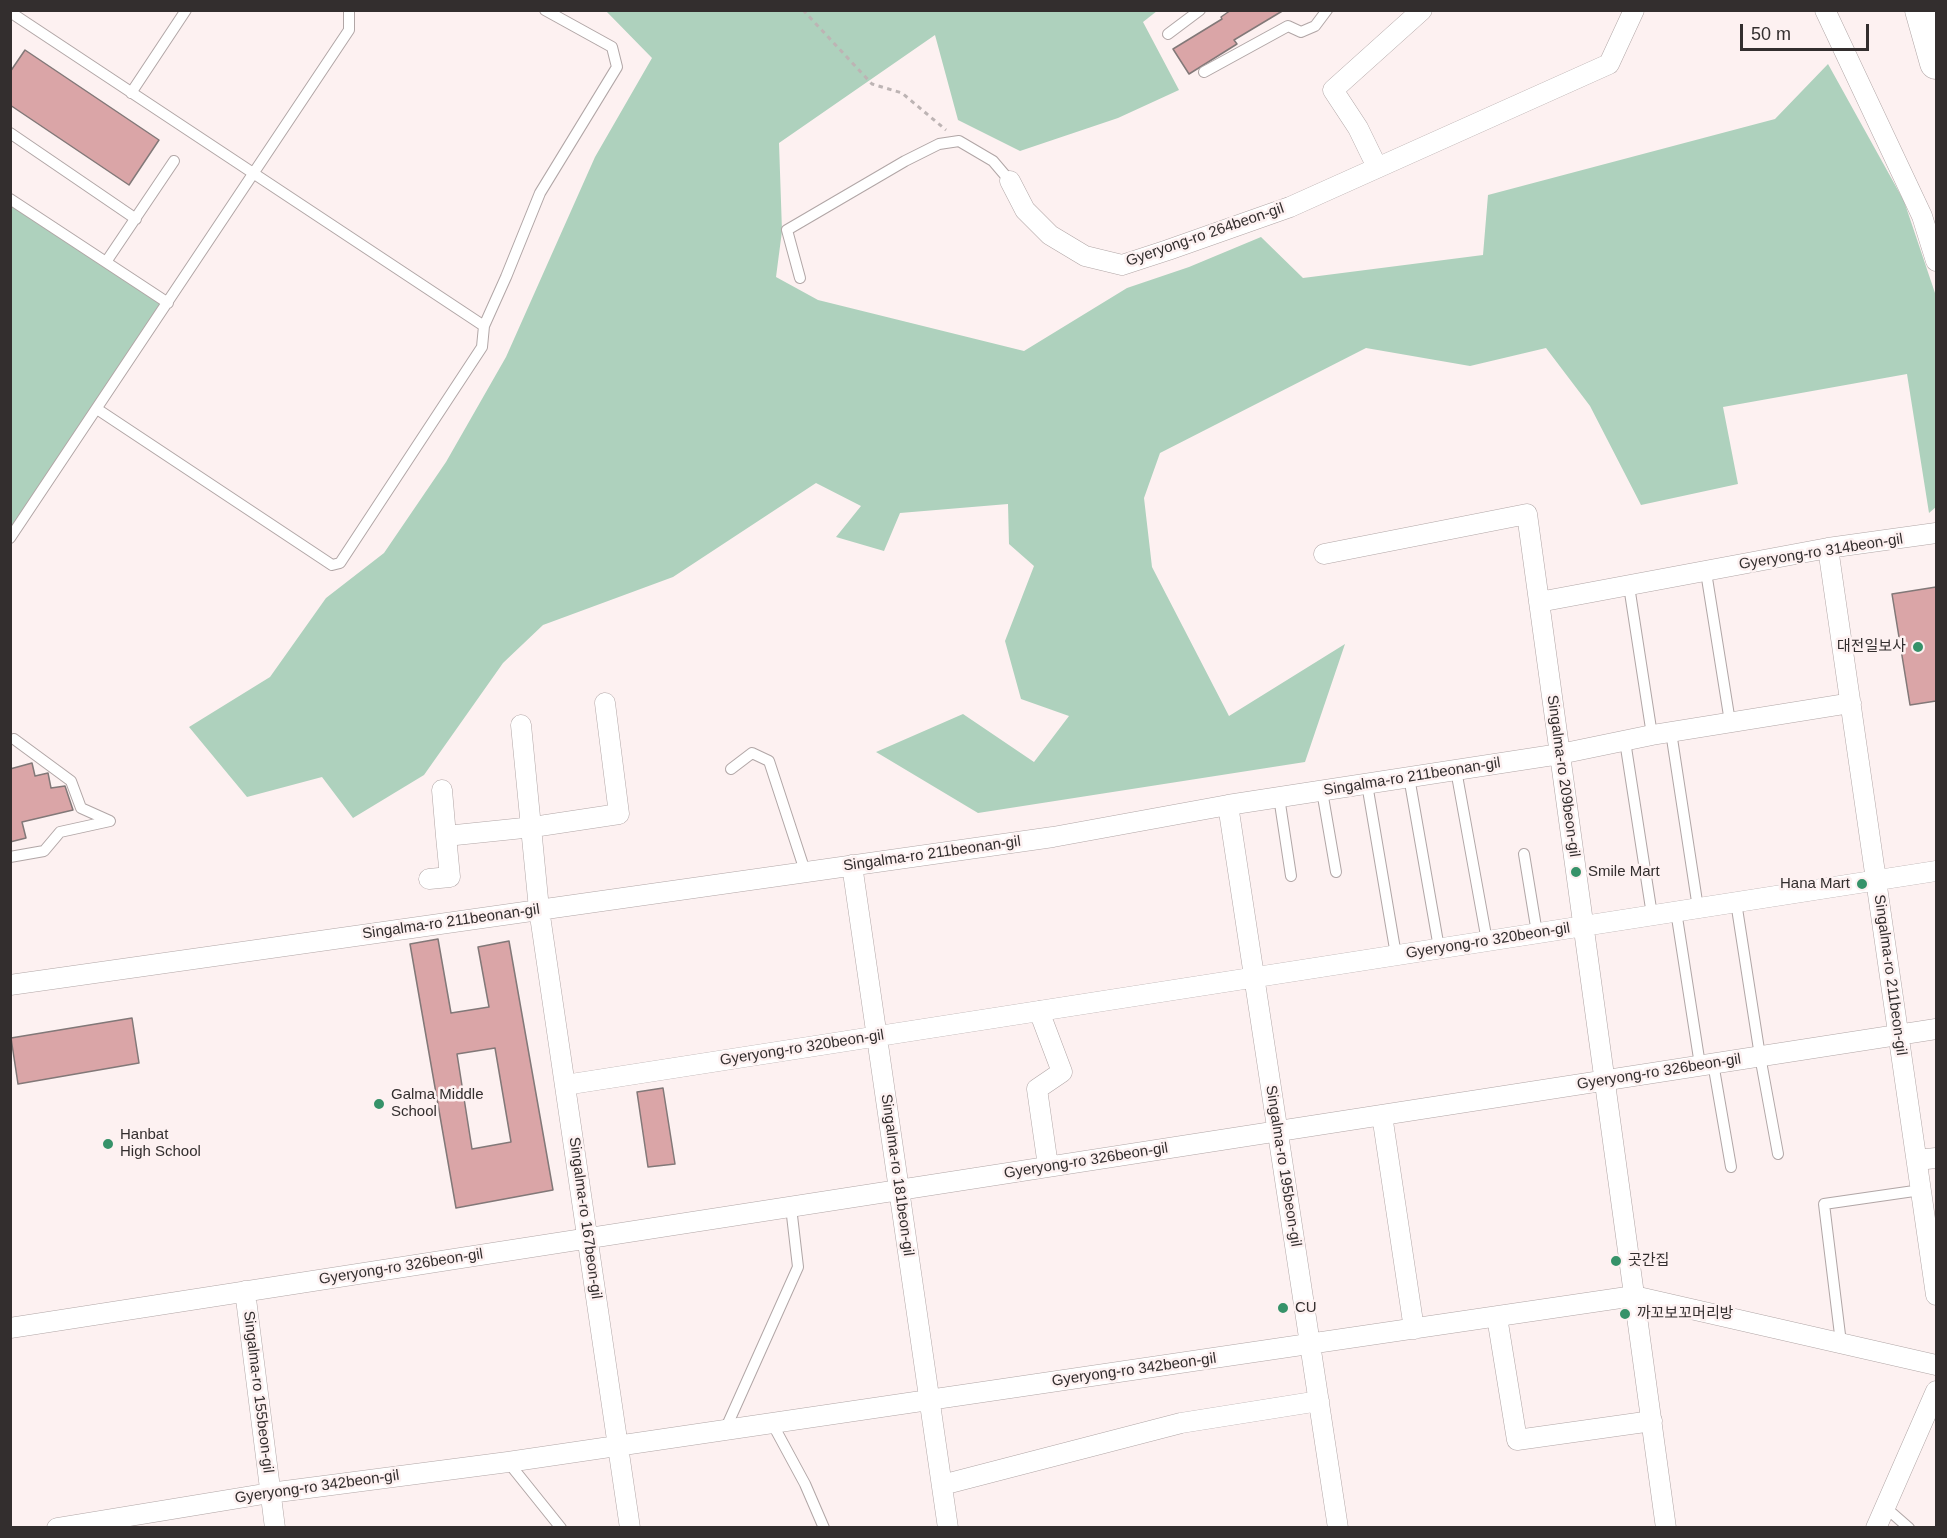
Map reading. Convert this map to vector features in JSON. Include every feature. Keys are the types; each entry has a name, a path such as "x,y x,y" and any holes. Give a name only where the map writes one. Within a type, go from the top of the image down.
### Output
{"main road":[{"path":"1921,10 1936,63"}],"street":[{"path":"1377,167 1358,128 1333,90 1422,10"},
{"name":"Gyeryong-ro 264beon-gil","path":"1010,181 1025,210 1050,235 1085,256 1122,265 1290,207 1609,64 1634,10"},
{"path":"1825,10 1922,216 1936,261"},
{"name":"Singalma-ro 209beon-gil","path":"1323,554 1527,514 1666,1527"},
{"name":"Gyeryong-ro 314beon-gil","path":"1539,602 1828,548 1936,533"},
{"name":"Singalma-ro 211beon-gil","path":"1828,548 1899,1034 1927,1159 1921,1190 1936,1295"},
{"path":"446,836 533,827 619,814 605,703"},
{"name":"Singalma-ro 211beonan-gil","path":"10,985 1053,837 1228,805 1560,754 1661,734 1851,703"},
{"name":"Singalma-ro 167beon-gil","path":"521,725 540,909 630,1527"},
{"path":"429,879 450,877 442,790"},
{"name":"Singalma-ro 195beon-gil","path":"1228,805 1338,1527"},
{"name":"Singalma-ro 181beon-gil","path":"852,865 948,1527"},
{"name":"Gyeryong-ro 320beon-gil","path":"566,1085 1936,871"},
{"path":"1040,1011 1062,1071 1037,1089 1048,1166"},
{"name":"Gyeryong-ro 326beon-gil","path":"10,1328 1936,1029"},
{"path":"1382,1115 1414,1329"},
{"name":"Singalma-ro 155beon-gil","path":"245,1292 275,1527"},
{"name":"Gyeryong-ro 342beon-gil","path":"57,1527 128,1522 270,1492 508,1462 1634,1296 1936,1365"},
{"path":"1497,1317 1517,1440 1652,1421"},
{"path":"1876,1527 1936,1391"},
{"path":"942,1485 1181,1422 1318,1401"}],"lane":[{"path":"131,93 186,10"},
{"path":"10,538 349,30 349,10"},
{"path":"97,409 332,565 340,563 482,347 484,326 540,193 617,67 612,47 544,10"},
{"path":"1168,34 1200,10"},
{"path":"1204,72 1288,26 1300,32 1314,26 1327,10"},
{"path":"10,12 484,326"},
{"path":"10,133 136,219"},
{"path":"800,278 787,230 905,161 939,144 959,141"},
{"name":"Gyeryong-ro 264beon-gil","path":"959,141 993,161 1010,181"},
{"path":"106,262 174,161"},
{"path":"10,199 168,303"},
{"path":"1706,572 1730,722"},
{"path":"1629,586 1698,908"},
{"path":"10,857 44,851 60,832 110,821 81,808 71,781 14,739"},
{"path":"1625,741 1652,915"},
{"path":"731,769 752,753 770,761 805,871"},
{"path":"1456,770 1487,941"},
{"path":"1409,777 1439,948"},
{"path":"1367,784 1396,955"},
{"path":"1322,791 1336,872"},
{"path":"1279,797 1291,876"},
{"path":"1524,854 1537,933"},
{"path":"1736,902 1778,1154"},
{"path":"1676,911 1706,1064 1731,1167"},
{"path":"1841,1343 1824,1204 1921,1190"},
{"path":"725,1430 798,1268 791,1206"},
{"path":"772,1423 805,1484 824,1527"},
{"path":"508,1462 561,1527"},
{"path":"1885,1507 1909,1527"}],"path":[{"path":"803,10 872,84 902,93 959,141"}],"green space":[{"path":"606,11 1157,11 1143,22 1179,90 1118,118 1020,151 958,120 935,35 779,143 782,231 776,277 818,300 1024,351 1127,288 1189,267 1261,237 1303,278 1483,255 1488,195 1775,119 1828,64 1904,201 1936,296 1936,507 1929,513 1907,374 1723,407 1738,484 1641,505 1590,406 1546,348 1470,366 1366,348 1160,453 1144,498 1152,567 1229,716 1345,644 1305,762 978,813 876,752 963,714 1034,762 1069,716 1021,699 1005,641 1034,566 1009,544 1008,504 900,513 884,551 836,537 861,506 816,483 673,577 543,625 503,663 424,775 353,818 322,777 247,797 189,727 270,677 326,598 384,553 446,462 506,357 595,157 652,58"},
{"path":"11,205 162,303 11,538"}],"building":[{"path":"1231,10 1284,10 1234,40 1237,44 1189,74 1173,49 1222,19 1221,17"},
{"path":"25,50 159,140 129,185 10,105 10,72"},
{"name":"대전일보사","path":"1936,587 1936,701 1910,705 1892,594"},
{"path":"32,763 35,776 48,773 51,788 65,786 73,810 22,822 26,838 10,842 10,769"},
{"path":"438,939 451,1013 489,1007 478,947 509,941 553,1190 456,1208 410,944","holes":["495,1048 511,1142 472,1149 457,1054"]},
{"path":"132,1018 139,1063 18,1084 11,1038"},
{"path":"663,1088 675,1164 648,1167 637,1092"}],"place":[{"name":"대전일보사","path":"1918,647"},
{"name":"Smile Mart","path":"1576,872"},
{"name":"Hana Mart","path":"1862,884"},
{"name":"Galma Middle School","path":"379,1104"},
{"name":"Hanbat High School","path":"108,1144"},
{"name":"곳간집","path":"1616,1261"},
{"name":"CU","path":"1283,1308"},
{"name":"까꼬보꼬머리방","path":"1625,1314"}]}
